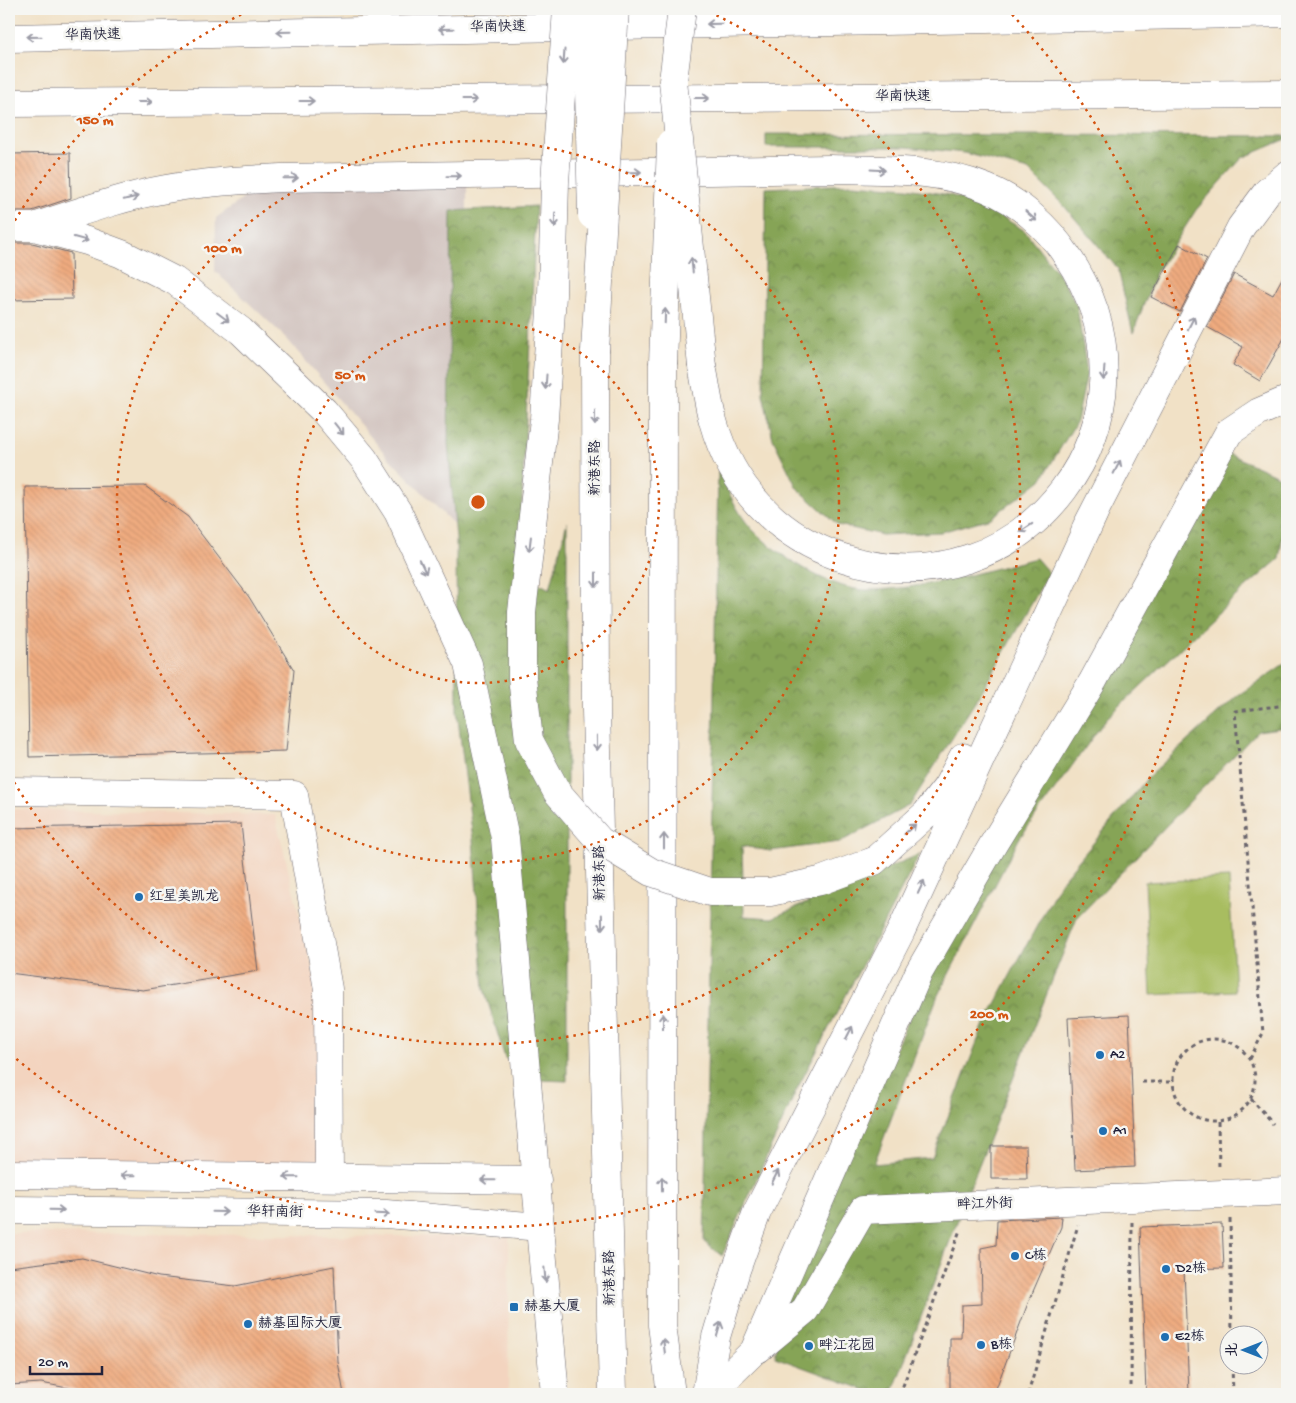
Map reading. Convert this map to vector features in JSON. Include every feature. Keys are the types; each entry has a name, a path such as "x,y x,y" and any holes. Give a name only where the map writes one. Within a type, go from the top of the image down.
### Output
{"main road":[{"path":"567,9 555,182 554,256 544,419 522,612 522,677 529,740 557,792 600,841 651,872 710,892 770,892 820,881 874,861 926,814 947,787 1094,511 1241,227 1267,192 1287,175"},
{"path":"588,9 595,351"},
{"path":"595,351 615,9"},
{"path":"671,1394 662,1325 663,364 674,9"},
{"path":"21,227 166,189 223,181 291,178 830,169 880,170 942,176 986,188 1023,209 1054,237 1080,275 1090,299 1096,315 1105,361 1102,409 1083,462 1057,499 1034,523 1003,543 970,559 937,566 898,569 861,564 824,552 786,531 750,498 728,460 713,422 702,366 673,81 682,9"},
{"name":"华南快速","path":"9,38 1287,13"},
{"name":"华南快速","path":"9,103 1287,94"},
{"path":"21,227 87,241 122,254 166,276 241,331 324,410 364,459 398,512 468,664 505,838 555,1394"},
{"name":"新港东路","path":"595,351 596,710 613,1394"},
{"path":"708,1394 754,1351 919,972 994,843 1093,681 1229,432 1259,412 1287,400"},
{"path":"708,1394 716,1337 736,1270 757,1212 901,931 1094,511"},
{"path":"9,791 294,796 328,989 329,1178"},
{"path":"9,1174 537,1180"},
{"name":"畔江外街","path":"754,1351 805,1310 863,1210 1287,1191"},
{"name":"华轩南街","path":"9,1210 386,1214 540,1227"}],"path":[{"path":"1250,1059 1263,1033 1235,711 1287,704"},
{"path":"1215,1038 1229,1041 1241,1049 1250,1059 1255,1072 1255,1086 1251,1099 1243,1110 1231,1118 1218,1122 1204,1121 1187,1112 1175,1095 1172,1082 1174,1068 1180,1056 1189,1046 1202,1040 1215,1038"},
{"path":"1142,1082 1172,1082"},
{"path":"1251,1099 1273,1124"},
{"path":"1218,1122 1219,1178"},
{"path":"900,1394 968,1206"},
{"path":"1230,1218 1232,1326"},
{"path":"1028,1394 1080,1219"},
{"path":"1131,1394 1132,1219"},
{"path":"1232,1376 1233,1394"}],"shaded area":[{"path":"467,184 467,538 387,456 287,339 215,271 216,218 261,186"},
{"path":"9,809 275,815 318,992 323,1166 9,1165"},
{"path":"9,1233 509,1237 508,1394 9,1394"}],"green space":[{"path":"766,134 1287,136 1287,139 1242,158 1196,210 1156,273 1133,333 1118,269 1065,207 1028,170 965,153 906,147 766,147"},
{"path":"853,184 907,188 950,195 989,209 1025,231 1062,278 1077,306 1087,373 1077,421 1041,480 991,518 941,532 882,535 838,525 797,488 773,439 763,394 766,188"},
{"path":"536,206 519,574 550,589 567,522 567,1081 539,1080 505,1058 484,989 473,840 457,711 456,539 448,443 451,211"},
{"path":"1229,454 1287,480 1287,507 1279,559 1236,596 1106,719 1019,839 938,995 874,1164 932,1158 984,1024 1060,883 1150,775 1237,696 1287,662 1287,727 1258,731 1077,918 971,1185 892,1394 876,1394 775,1357 790,1280 937,957"},
{"path":"718,472 741,515 761,538 788,559 835,584 865,590 909,587 952,579 1036,558 1049,573 982,691 910,805 840,842 770,851 742,846 744,916 772,918 920,854 797,1089 722,1256 704,1242"},
{"path":"1229,878 1235,991 1151,995 1145,882"}],"building":[{"path":"70,153 71,198 32,211 9,211 9,154"},
{"path":"9,243 32,243 71,253 72,299 9,300"},
{"path":"1179,244 1207,259 1180,312 1151,297"},
{"path":"1287,269 1287,333 1260,381 1233,365 1243,347 1207,327 1234,274 1273,295"},
{"path":"145,486 188,517 249,597 294,670 286,751 29,757 25,487"},
{"path":"241,824 258,971 143,990 9,973 9,828"},
{"path":"1129,1015 1135,1167 1075,1170 1068,1018"},
{"path":"991,1146 1026,1146 1027,1179 991,1179"},
{"path":"1062,1217 1061,1227 1028,1303 994,1394 950,1394 950,1338 961,1338 962,1305 982,1304 981,1248 996,1245 997,1220"},
{"name":"D2栋","path":"1222,1224 1224,1268 1184,1269 1189,1394 1146,1394 1140,1227"},
{"path":"82,1258 159,1277 235,1286 334,1266 338,1362 344,1394 100,1394 41,1383 9,1385 9,1267"}],"place":[{"name":"红星美凯龙","path":"139,897"},
{"name":"A2","path":"1100,1055"},
{"name":"A1","path":"1103,1131"},
{"name":"C栋","path":"1015,1256"},
{"name":"D2栋","path":"1166,1269"},
{"name":"赫基大厦","path":"514,1307"},
{"name":"赫基国际大厦","path":"248,1324"},
{"name":"E2栋","path":"1165,1337"},
{"name":"B栋","path":"981,1345"},
{"name":"畔江花园","path":"809,1346"}]}
